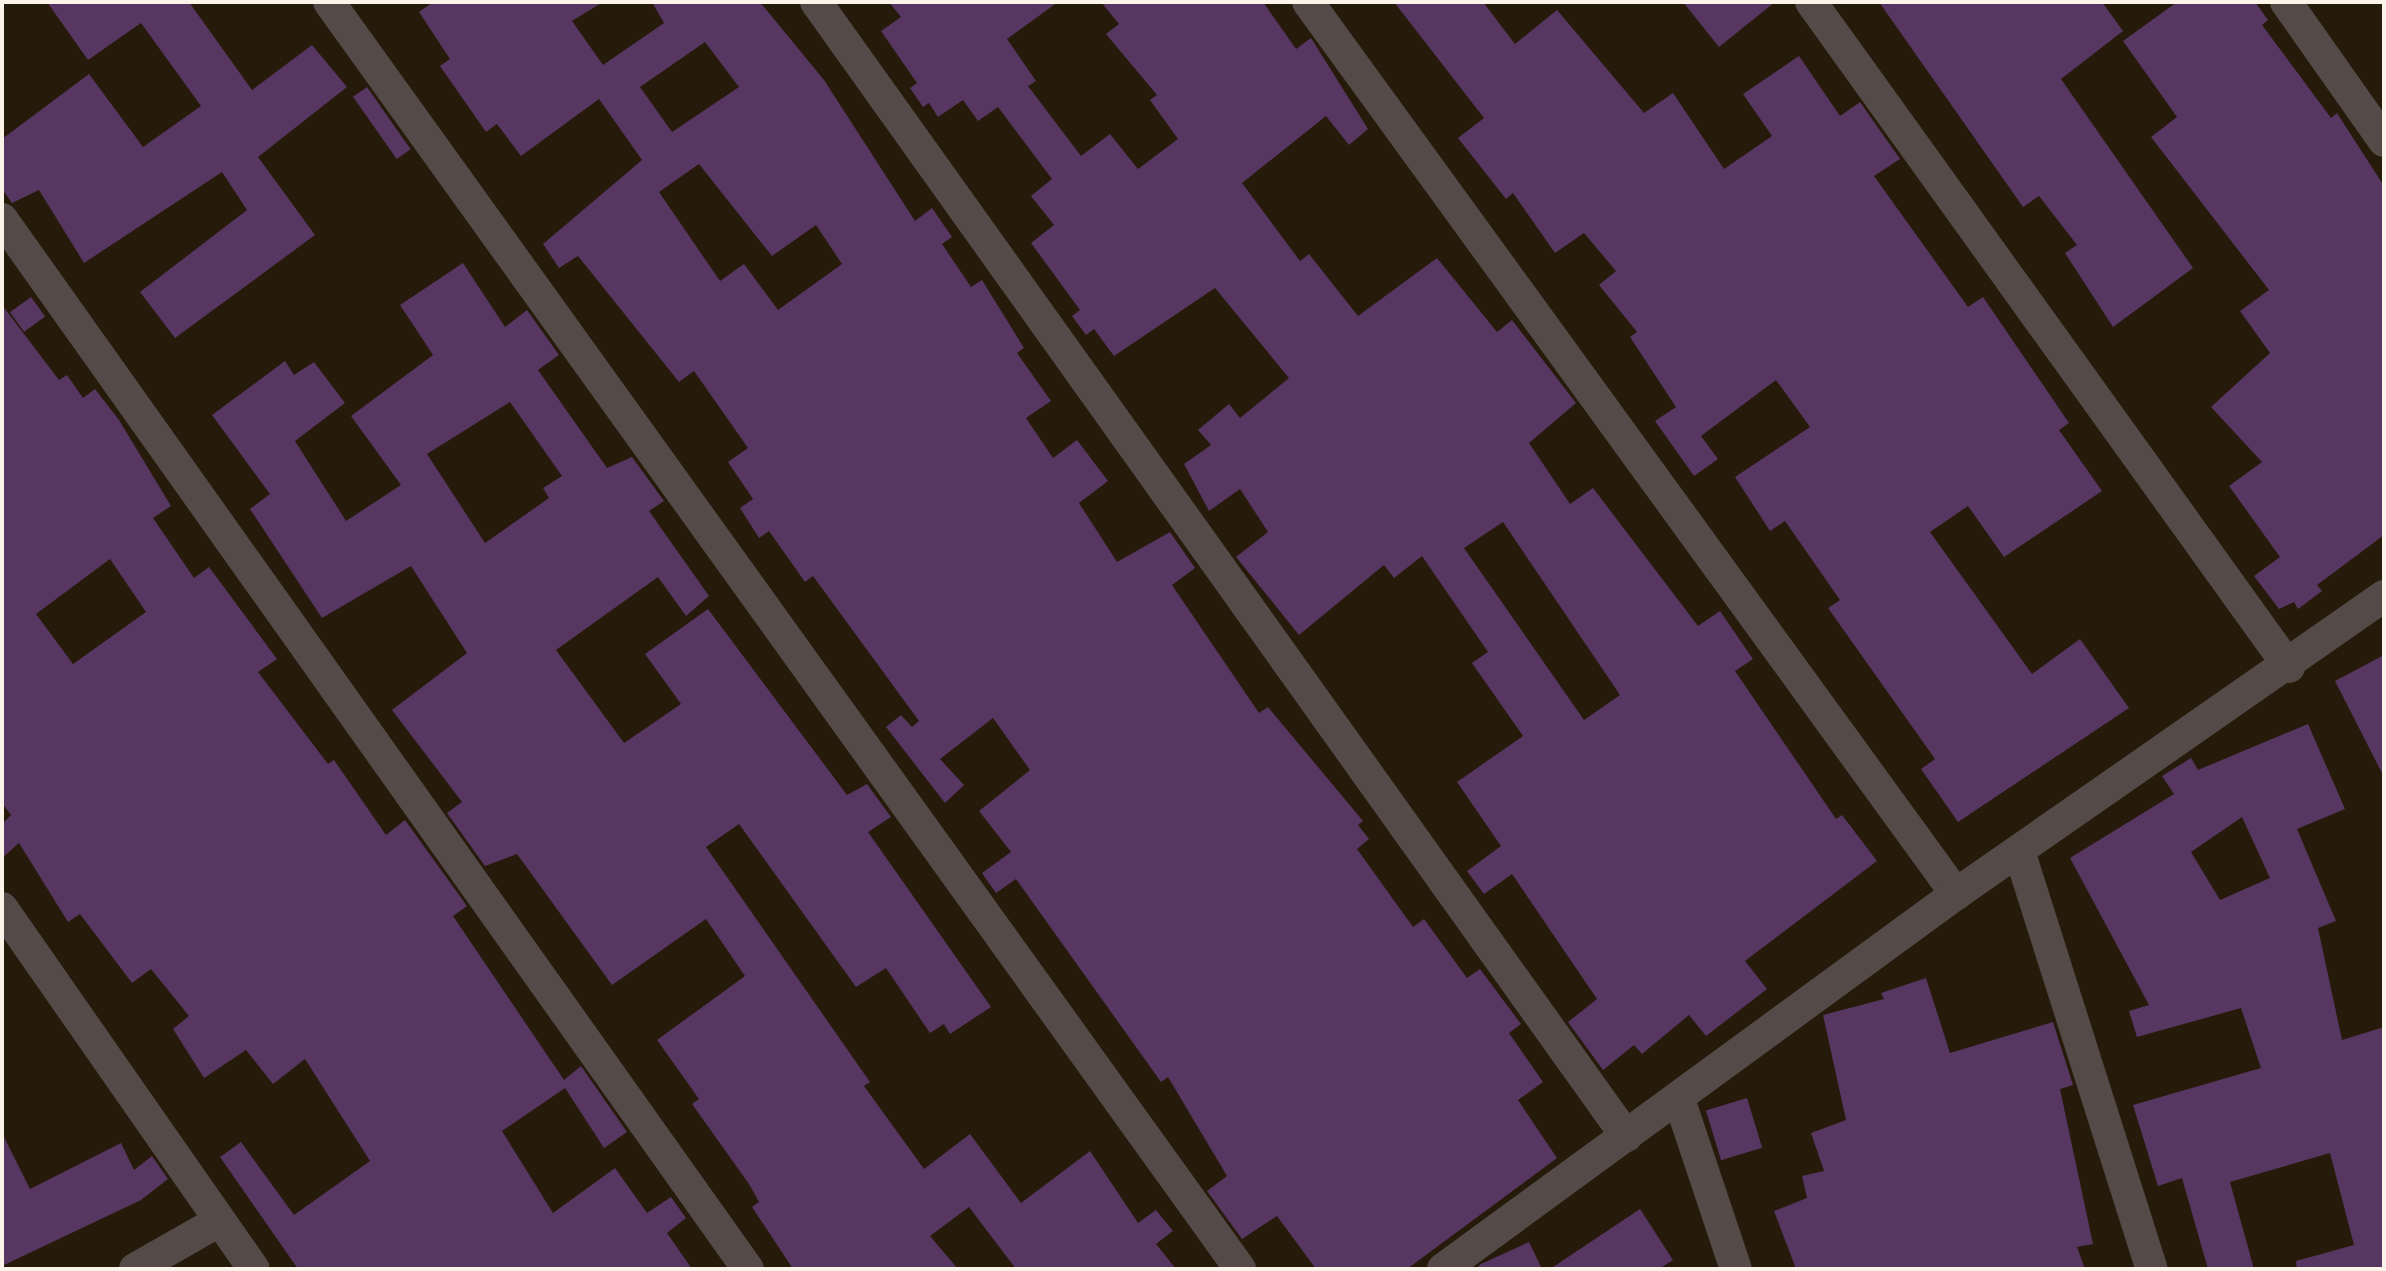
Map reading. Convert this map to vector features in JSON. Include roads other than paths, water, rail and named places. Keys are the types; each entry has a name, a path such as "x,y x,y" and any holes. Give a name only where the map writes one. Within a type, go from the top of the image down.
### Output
{"street":[{"path":"329,2 1240,1269"},
{"path":"816,2 1626,1136"},
{"path":"1308,2 1956,894"},
{"path":"1811,2 2289,667"},
{"path":"2286,2 2384,141"},
{"path":"2,219 748,1269"},
{"path":"1443,1269 1956,894 2020,854 2289,667 2384,596"},
{"path":"2020,854 2152,1269"},
{"path":"2,908 254,1269"},
{"path":"1679,1099 1736,1269"},
{"path":"135,1269 219,1221"}]}
